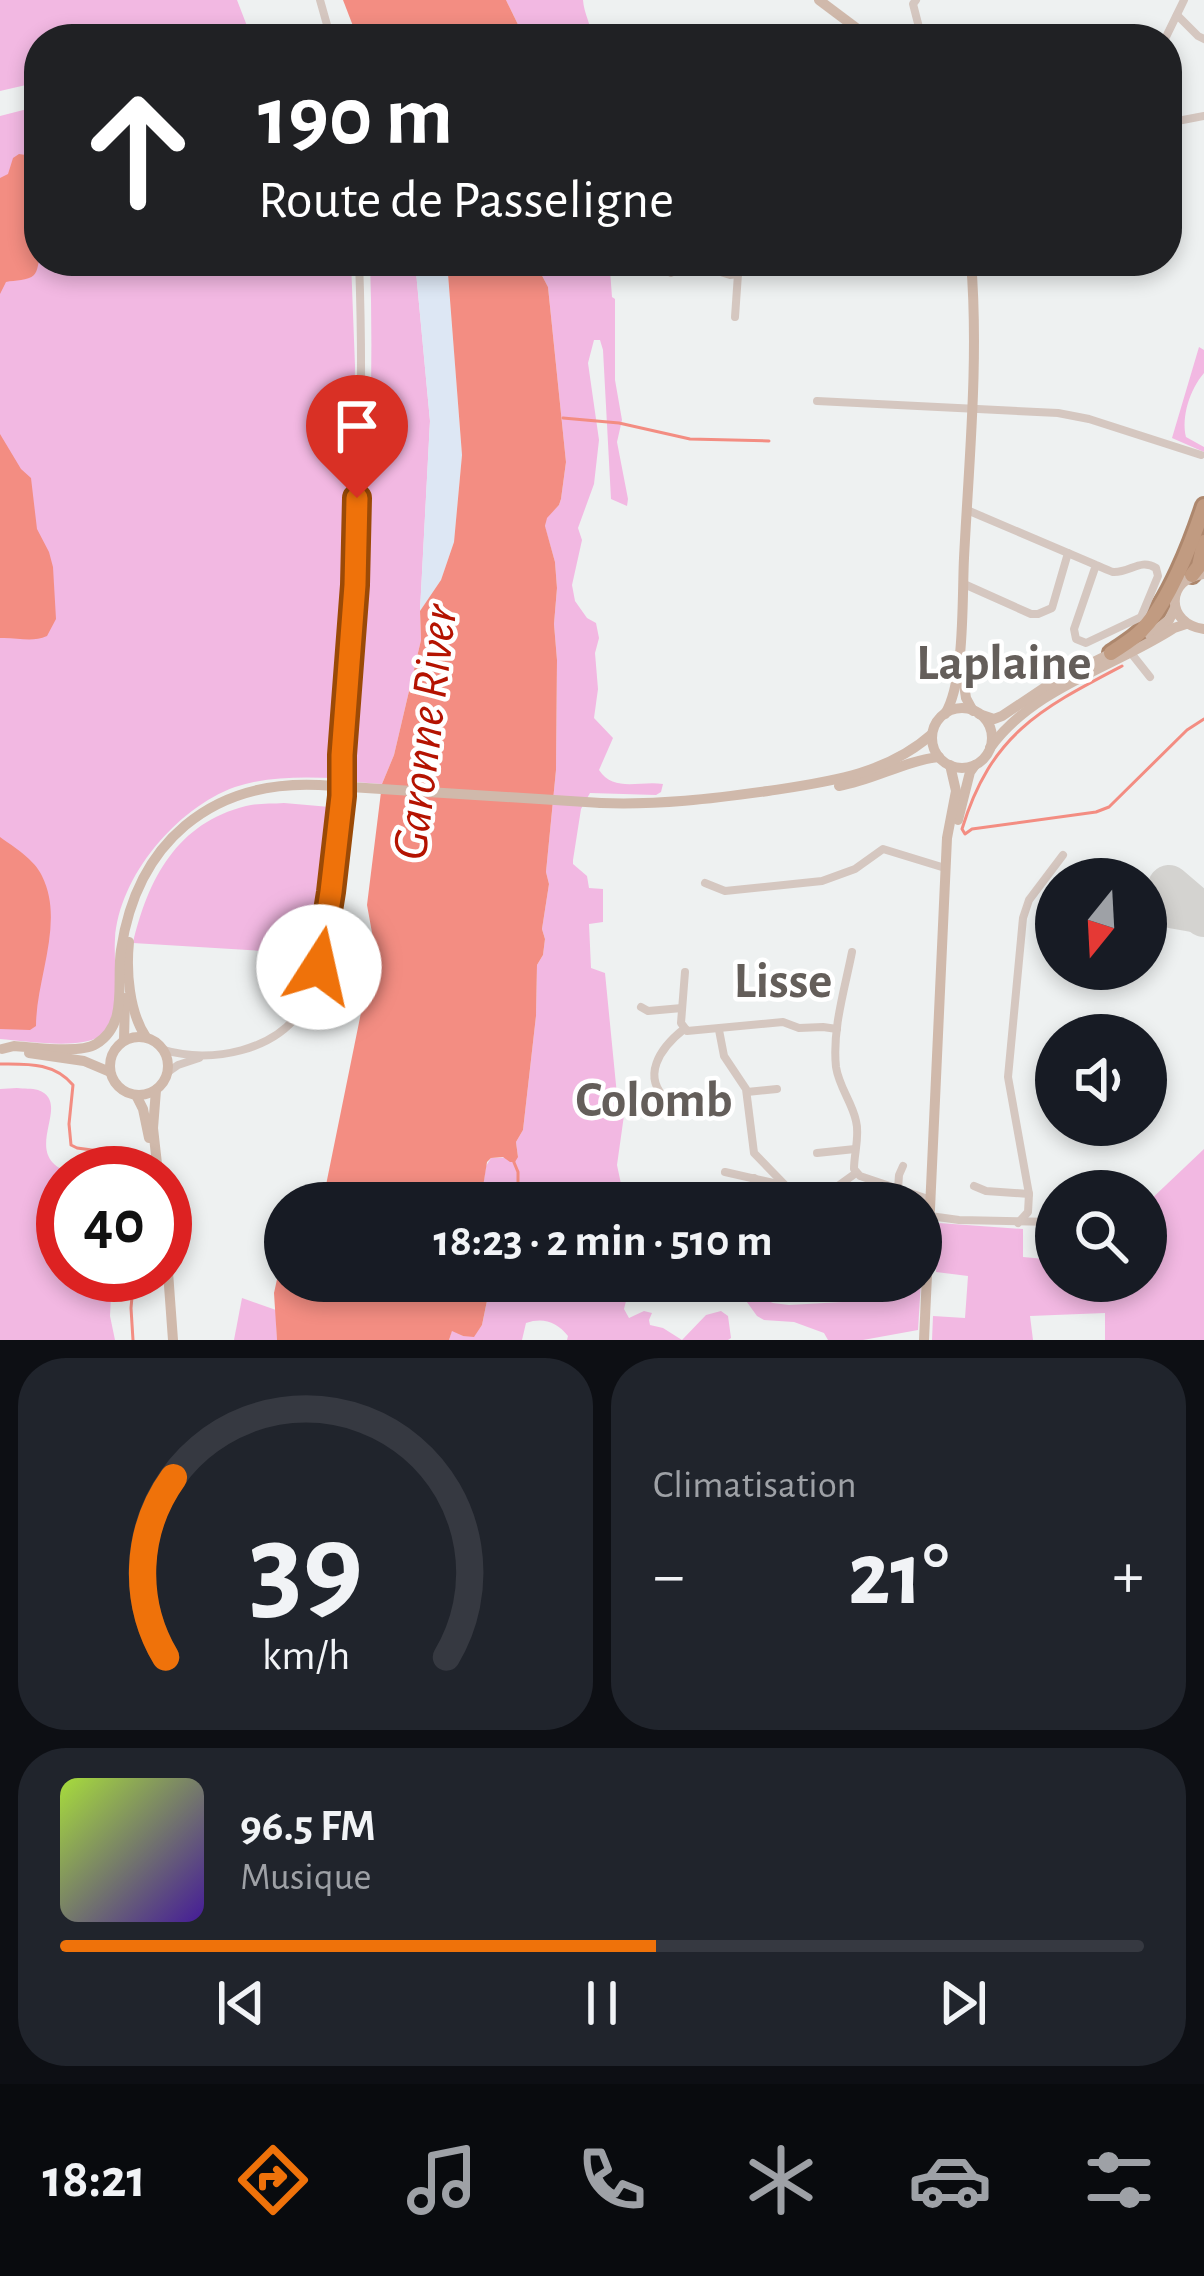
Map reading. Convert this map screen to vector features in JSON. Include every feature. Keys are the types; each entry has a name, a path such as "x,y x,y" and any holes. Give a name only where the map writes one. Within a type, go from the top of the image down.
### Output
{"highway":[{"path":"1111,653 1143,629 1156,612 1204,506"},
{"path":"1198,574 1204,542"}],"main road":[{"path":"819,0 851,24"},
{"path":"932,1182 947,838 956,791 932,734 952,698 960,649 972,276"},
{"path":"945,714 964,709 988,718 1002,716 1054,682 1155,632 1169,620 1176,592 1185,579 1198,574"},
{"path":"1175,608 1186,624 1204,629"},
{"path":"947,866 968,780 1002,732 1041,701 1186,624"},
{"path":"960,649 966,698 990,729 990,748"},
{"path":"601,805 677,804 840,779 883,766 932,734"},
{"path":"1,1049 85,1049 106,1036 118,1014 125,929 137,889 155,857 188,822 217,803 253,789 286,784 678,807 839,786 924,759 967,768 976,765"},
{"path":"154,1146 156,1090 168,1072 164,1050 146,1037 138,1019 128,956 134,913 158,860 186,828 227,802 263,791 319,787"},
{"path":"124,1040 125,929"},
{"path":"110,1072 113,1052 124,1040 146,1037"},
{"path":"1,1049 86,1055 113,1052"},
{"path":"1,1049 84,1061 110,1072 120,1088 136,1095 156,1090"},
{"path":"136,1095 151,1146"},
{"path":"167,1302 171,1340"},
{"path":"169,1302 171,1340"},
{"path":"924,1340 926,1302"}],"street":[{"path":"1172,24 1184,0"},
{"path":"1177,15 1204,39"},
{"path":"168,1072 210,1055 252,1047 287,1028 305,1004 316,977 342,796 355,585 360,276"},
{"path":"735,317 738,276"},
{"path":"817,401 1078,416 1202,455"},
{"path":"967,510 1115,572 1149,563 1156,568 1158,576 1142,616 1080,642 1074,629 1096,565"},
{"path":"963,584 1038,614 1052,608 1068,553"},
{"path":"1131,652 1150,677"},
{"path":"705,883 725,891 822,881 855,868 883,849 947,866"},
{"path":"1018,1223 1028,1212 1028,1194 1009,1089 1026,905 1063,855"},
{"path":"852,952 837,1029 836,1066 856,1118 854,1169 880,1182"},
{"path":"684,1029 685,972"},
{"path":"641,1007 648,1011 682,1008"},
{"path":"684,1029 699,1032 783,1022 799,1028 837,1029"},
{"path":"668,1101 660,1095 652,1075 673,1038 684,1029"},
{"path":"719,1030 724,1056 746,1092 754,1153 782,1182"},
{"path":"164,1050 210,1055"},
{"path":"746,1092 777,1089"},
{"path":"817,1153 855,1149"},
{"path":"898,1182 903,1166"},
{"path":"725,1172 772,1182"},
{"path":"843,1182 856,1173"},
{"path":"974,1186 986,1192 1028,1194"},
{"path":"942,1217 1035,1223"}],"shaded area":[{"path":"0,0 237,0 246,24 24,24 24,85 0,91"},
{"path":"506,0 583,0 589,24 518,24"},
{"path":"24,110 24,276 352,276 353,503 336,778 247,783 213,797 173,828 139,869 119,915 112,1018 100,1036 66,1044 0,1039 0,116"},
{"path":"370,276 416,276 430,421 421,640 394,755 382,784 354,782"},
{"path":"542,276 610,276 615,380 622,420 617,442 628,499 627,506 611,499 603,350 600,340 594,340 588,363 599,440 594,484 578,528 582,540 572,585 575,601 596,623 599,638 594,718 613,738 599,770 620,783 663,784 656,795 590,793 581,809 573,860 587,876 589,888 603,889 603,922 589,924 591,968 605,973 617,1095 626,1101 617,1165 621,1182 484,1182 491,1158 518,1157 516,1142 523,1130 536,1016 537,965 545,939 542,929 556,770 557,588 545,527 561,499 566,462 548,287"},
{"path":"1199,347 1204,350 1204,373 1188,404 1185,429 1186,437 1204,447 1204,452 1172,438"},
{"path":"251,805 330,807 312,954 133,943 157,876 184,840 222,814"},
{"path":"0,1089 38,1090 51,1106 46,1146 36,1146 36,1302 111,1302 115,1340 0,1340"},
{"path":"1204,1149 1204,1340 1105,1340 1105,1313 1030,1316 1033,1340 932,1340 933,1316 965,1318 968,1276 942,1273 942,1223 1023,1229 1023,1257 1035,1258 1035,1302 1167,1302 1167,1184"},
{"path":"242,1298 276,1310 277,1340 234,1340"},
{"path":"487,1302 626,1302 629,1318 644,1311 652,1313 650,1325 682,1340 567,1340 559,1327 538,1321 526,1323 522,1340 449,1340 452,1330 474,1336 482,1325"},
{"path":"747,1302 920,1302 918,1330 863,1340 828,1340 824,1333 794,1322 764,1320"},
{"path":"721,1311 728,1316 728,1340 682,1340 706,1315"}],"sand":[{"path":"416,276 448,276 462,455 454,542 441,580 420,611 430,421"}],"water":[{"path":"343,0 506,0 518,24 352,24"},
{"path":"24,155 24,276 32,276 6,282 0,294 0,178 8,174 13,158"},
{"name":"Garonne River","path":"448,276 542,276 548,287 566,462 561,499 545,526 557,588 556,770 542,929 545,939 537,965 536,1016 523,1130 516,1142 518,1157 515,1162 491,1158 484,1182 327,1182 373,938 367,905 382,784 394,755 421,640 420,611 441,580 454,542 462,455"},
{"path":"0,434 31,478 37,529 53,567 56,619 41,638 0,638"},
{"path":"0,837 24,854 42,876 51,912 36,1026 30,1030 0,1029"},
{"path":"275,1302 487,1302 474,1337 452,1331 449,1340 277,1340"}],"waterway":[{"path":"563,418 619,423 690,439 769,441"},
{"path":"1122,666 1043,711 1004,747 974,796 962,829 965,834 972,829 1109,807 1204,719"},
{"path":"0,1064 40,1066 66,1077 73,1085 69,1124 73,1146"},
{"path":"513,1160 518,1182"},
{"path":"132,1302 133,1340"}],"taxiway":[{"path":"1198,911 1192,901 1180,900 1172,906 1170,920 1204,926"}],"runway":[{"path":"1169,886 1204,916"}],"district":[{"name":"Laplaine","path":"1004,661"},
{"name":"Lisse","path":"783,979"},
{"name":"Colomb","path":"654,1098"}],"route":[{"path":"319,967 342,796 357,498"}]}
